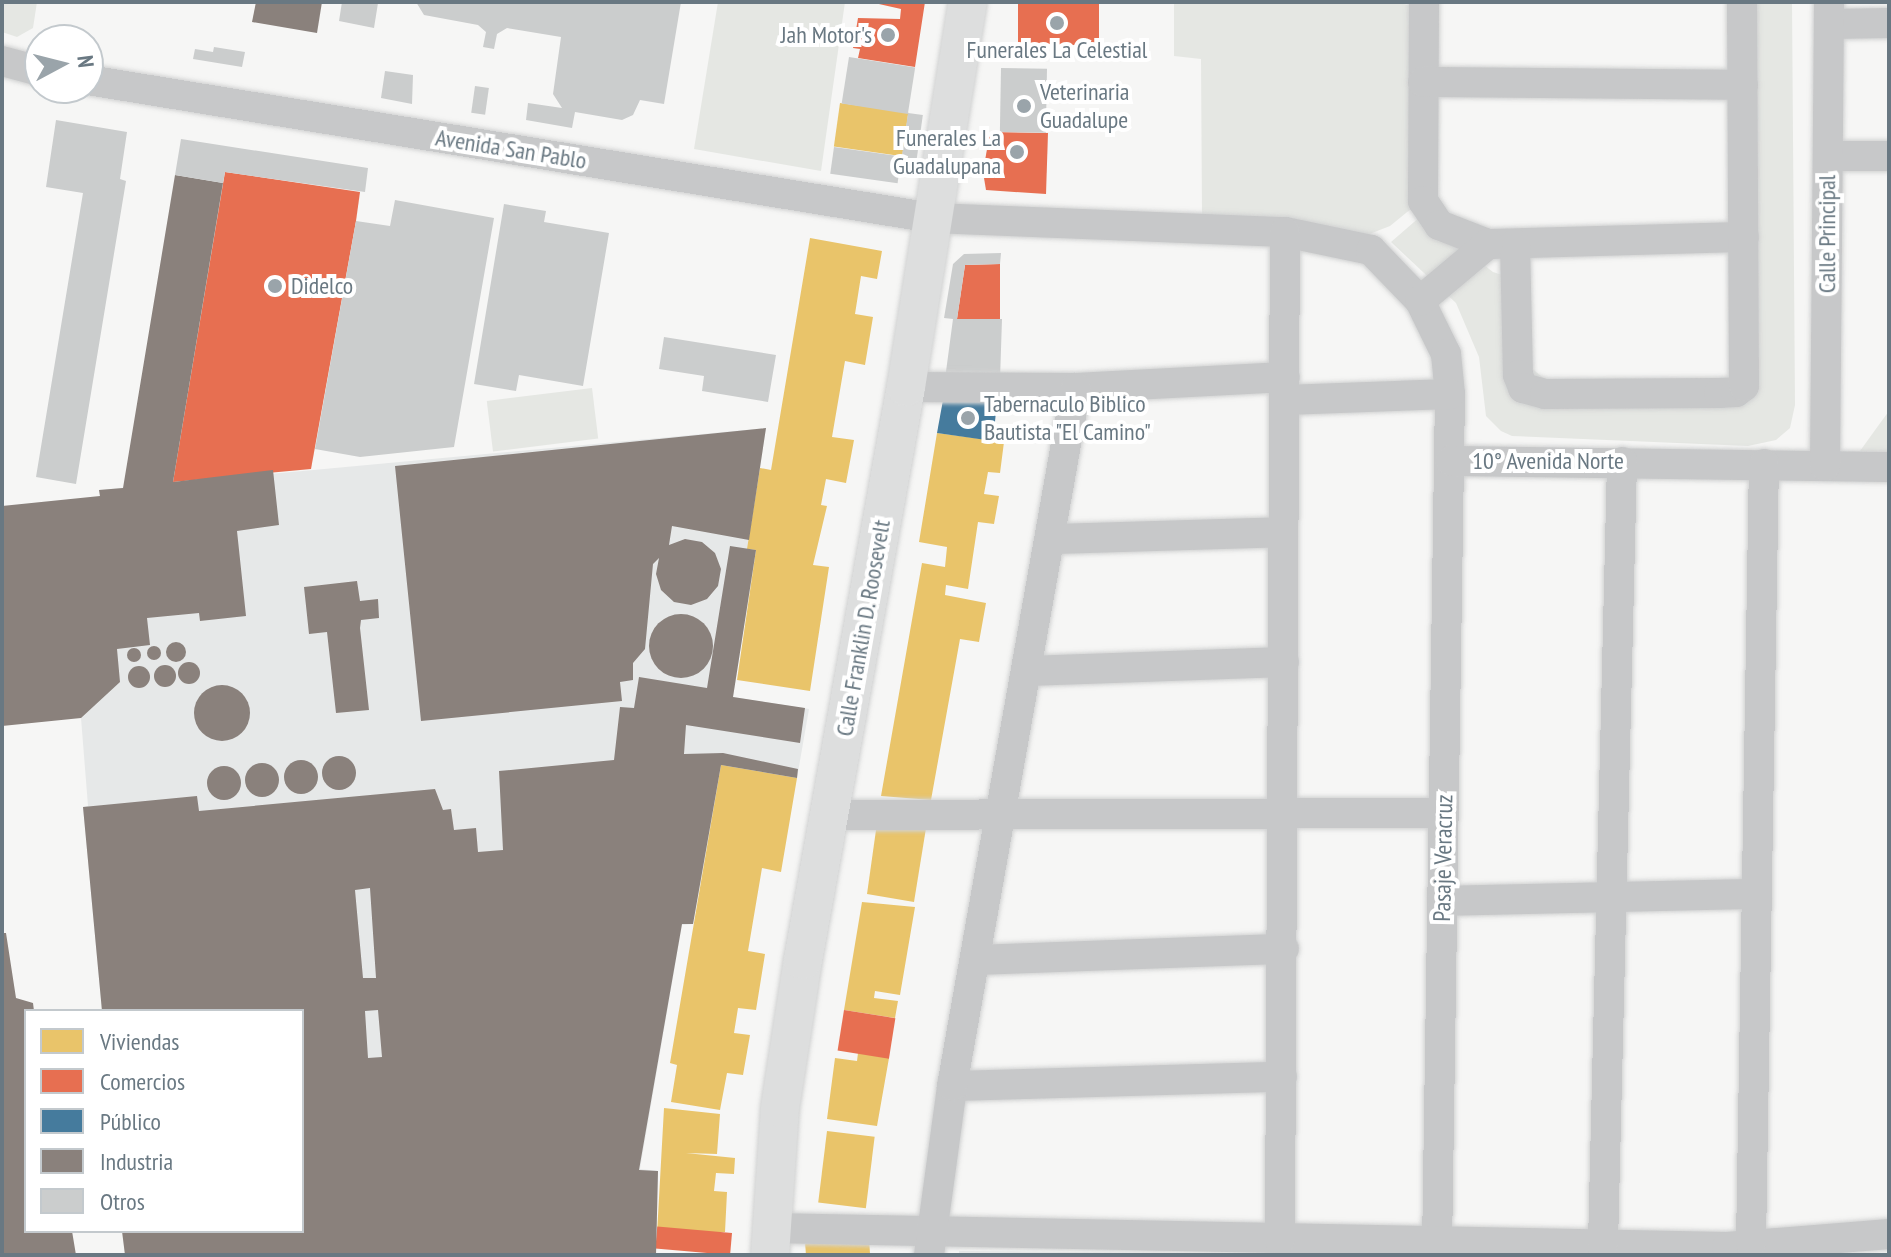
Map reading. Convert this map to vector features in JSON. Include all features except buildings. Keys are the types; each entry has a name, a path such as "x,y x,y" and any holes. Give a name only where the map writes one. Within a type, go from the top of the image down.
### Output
{"main road":[{"name":"Calle Franklin D. Roosevelt","path":"770,1241 780,1108 906,387 968,2"}],"street":[{"path":"1424,2 1423,201 1428,215 1463,237 1501,244 1744,237"},
{"path":"1501,244 1518,375 1523,388 1545,394 1736,392 1746,374 1742,2"},
{"path":"1829,13 1889,23"},
{"name":"Calle Principal","path":"1825,466 1829,13"},
{"path":"2,61 24,67"},
{"path":"1423,82 1743,85"},
{"name":"Avenida San Pablo","path":"104,83 933,218"},
{"path":"1828,156 1889,156"},
{"name":"10° Avenida Norte","path":"933,218 1285,232 1371,250 1420,301 1446,354 1451,461 1889,467"},
{"path":"1280,1240 1285,814 1285,232"},
{"path":"1420,301 1501,244"},
{"path":"906,387 1285,389 1450,394"},
{"path":"930,1244 952,1086 1053,539 1076,388"},
{"name":"Pasaje Veracruz","path":"1437,1249 1451,461"},
{"path":"1603,1245 1615,897 1622,462"},
{"path":"1751,1244 1764,464"},
{"path":"1053,539 1283,532"},
{"path":"1028,671 1284,662"},
{"path":"830,815 1444,813"},
{"path":"1442,901 1757,894"},
{"path":"977,960 1284,949"},
{"path":"952,1086 1282,1077"},
{"path":"770,1241 930,1244 1280,1240 1437,1249 1751,1244 1812,1237 1889,1234"}],"shaded area":[{"path":"2,2 37,2 34,24 24,24 24,33 17,37 2,32"},
{"path":"718,2 845,2 821,171 694,149"},
{"path":"1174,2 1399,2 1415,8 1417,204 1390,226 1367,235 1202,216 1201,59 1174,56"},
{"path":"1735,2 1792,2 1795,405 1790,428 1776,440 1748,446 1512,436 1501,431 1486,416 1479,357 1456,303 1391,242 1421,216 1493,272 1521,281 1524,362 1547,381 1737,378"},
{"path":"592,388 598,439 493,452 487,401"},
{"path":"1889,411 1889,452 1860,451 1878,426"},
{"path":"766,428 748,549 756,550 733,697 809,709 797,778 721,765 693,924 682,925 640,1169 658,1171 656,1255 125,1255 122,1233 304,1233 304,1009 102,1009 83,807 88,806 81,718 117,649 99,490"},
{"path":"959,1251 1401,1255 959,1255"}],"place":[{"name":"Funerales La Celestial","path":"1057,23"},
{"name":"Jah Motor's","path":"888,35"},
{"name":"Veterinaria Guadalupe","path":"1024,106"},
{"name":"Funerales La Guadalupana","path":"1017,152"},
{"name":"Didelco","path":"275,286"},
{"name":"Tabernaculo Biblico Bautista \"El Camino\"","path":"968,418"}]}
